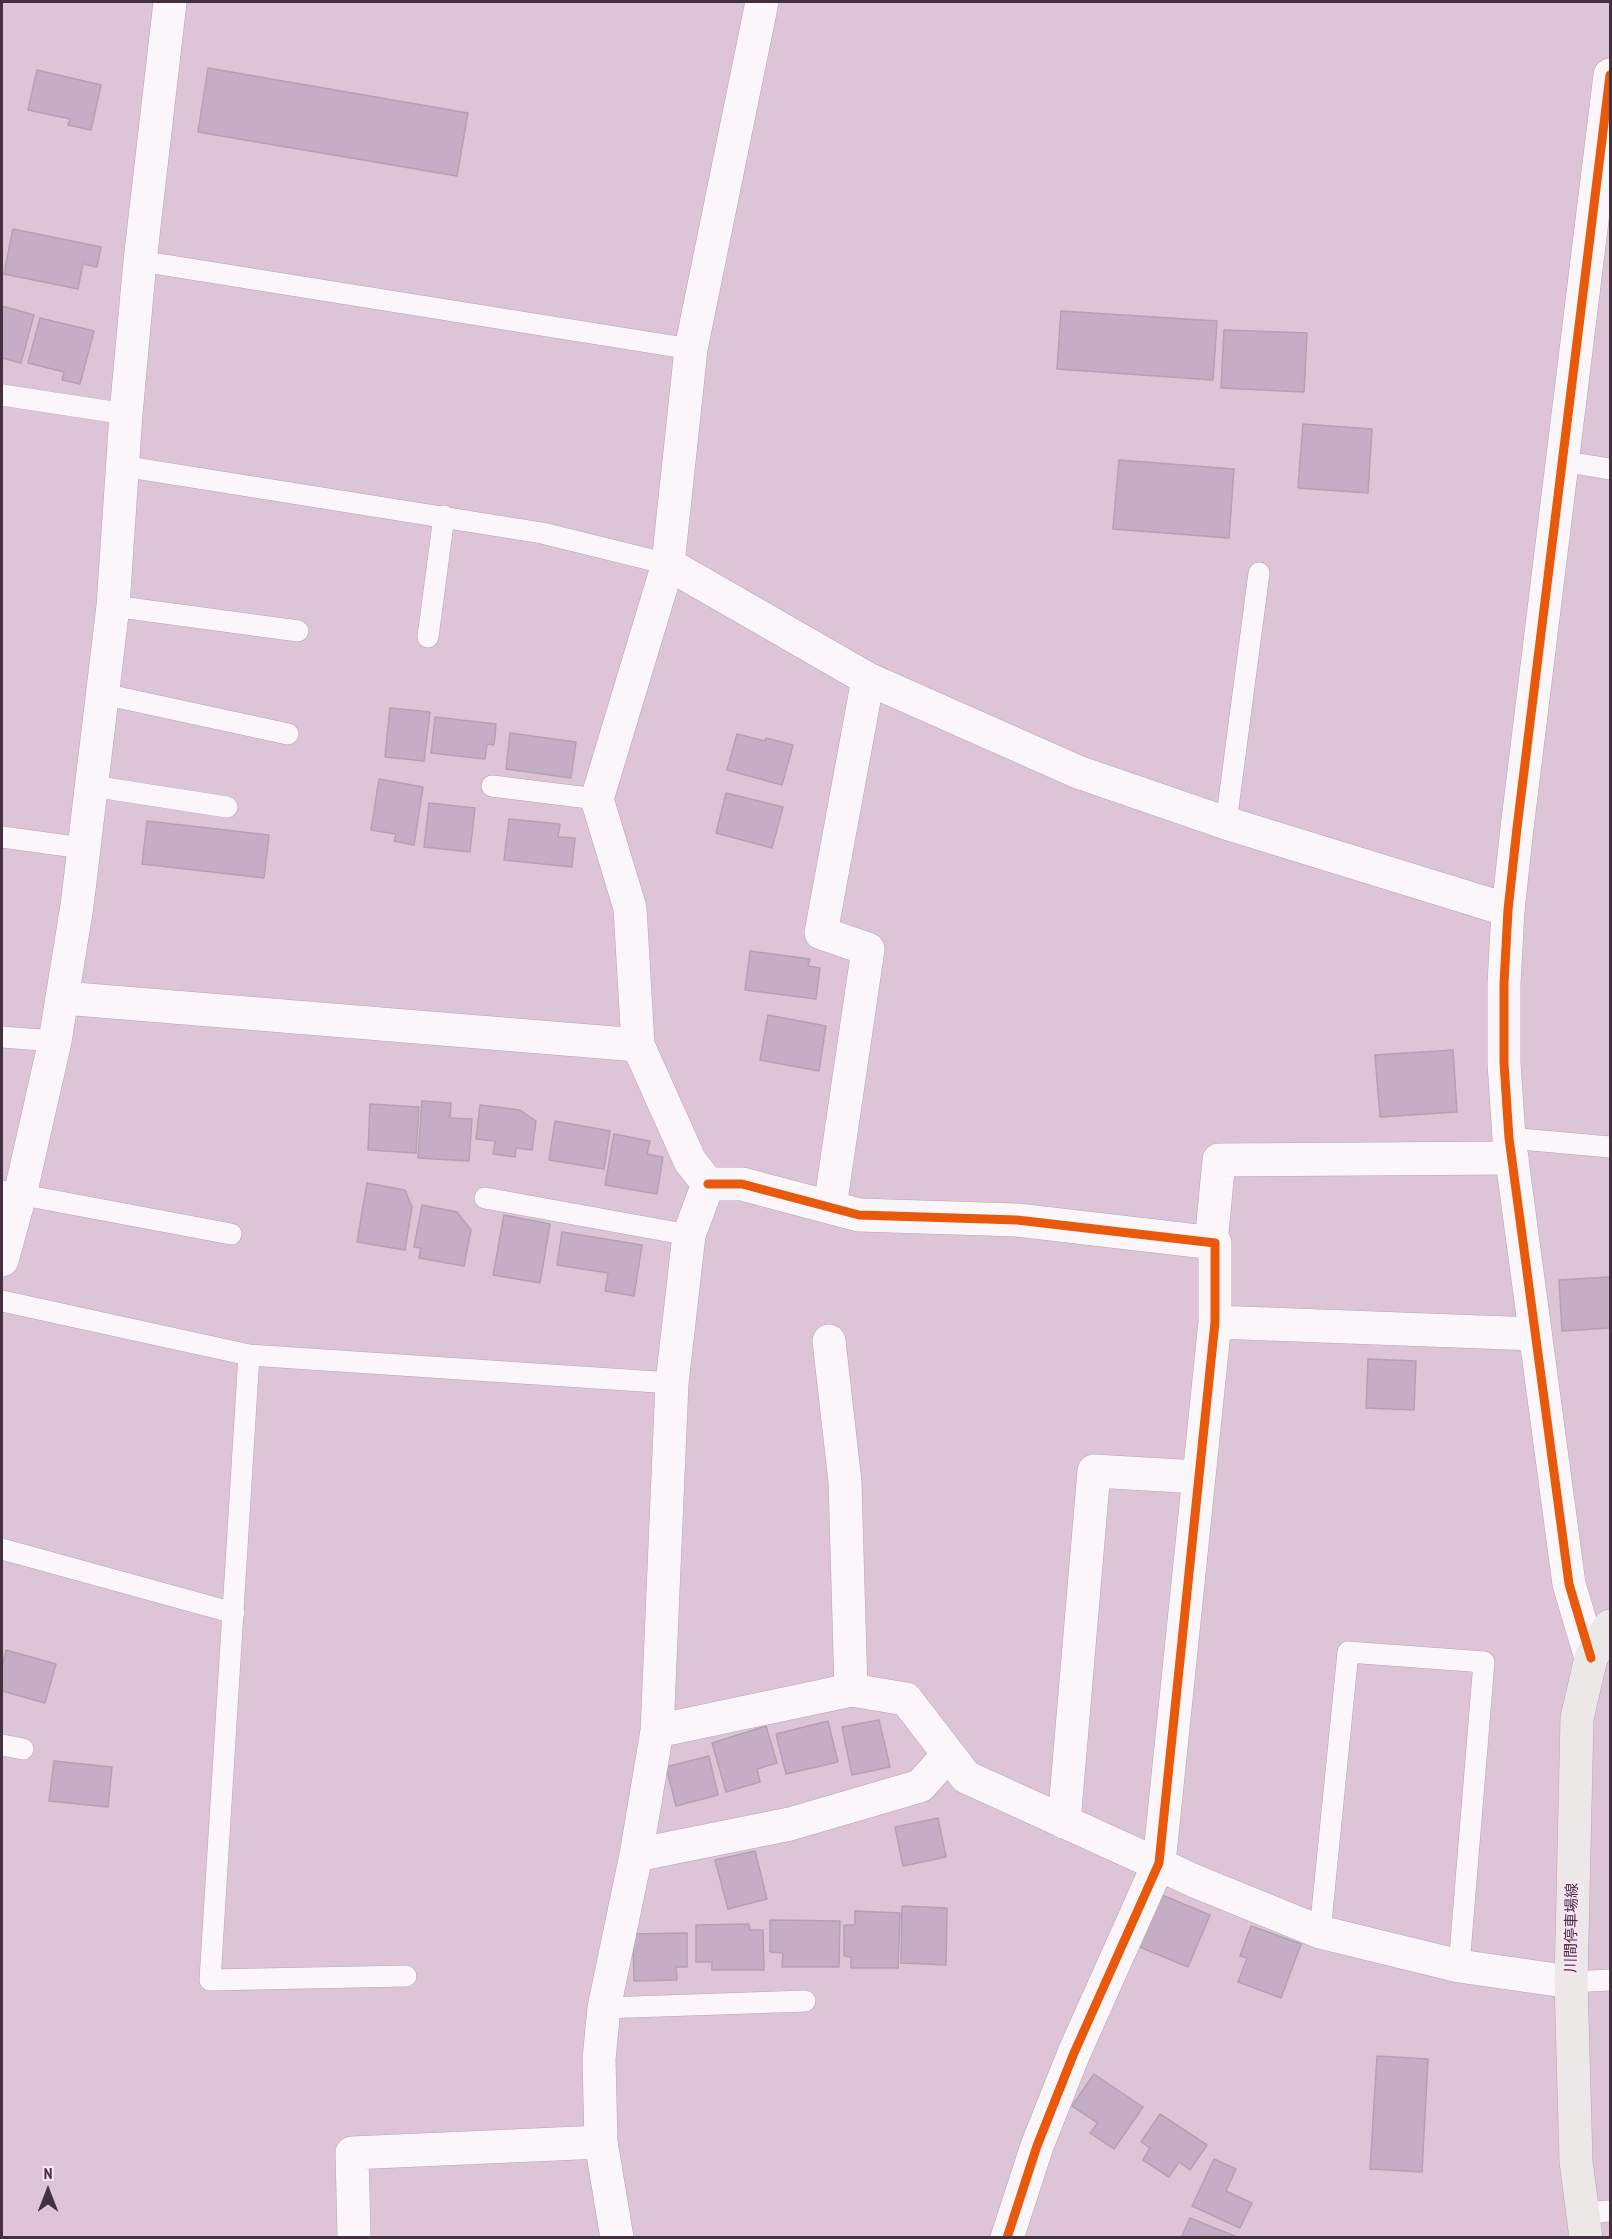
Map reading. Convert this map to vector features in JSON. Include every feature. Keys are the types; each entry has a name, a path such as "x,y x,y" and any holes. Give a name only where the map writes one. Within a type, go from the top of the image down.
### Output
{"main road":[{"name":"川間停車場線","path":"1593,2220 1576,2162 1571,1982 1577,1719 1591,1658 1611,1626"}],"street":[{"path":"2,1260 11,1193 55,1041 77,906 113,606 126,414 140,261 170,2"},
{"path":"708,1184 690,1161 638,1045 630,908 597,799 668,564 691,349 762,2"},
{"path":"1591,1658 1569,1584 1510,1148 1504,1063 1504,984 1508,910 1561,461 1611,75"},
{"path":"668,564 868,680 1078,772 1226,823 1508,910"},
{"path":"830,1207 868,949 821,933 868,680"},
{"path":"63,998 638,1045"},
{"path":"1211,1243 1219,1160 1510,1148"},
{"path":"708,1184 742,1184 859,1215 1017,1220 1215,1243 1215,1322 1159,1863 1074,2053 1037,2146 1007,2238"},
{"path":"617,2238 601,2142 599,2059 604,2008 636,1855 657,1731 672,1383 689,1235 708,1184"},
{"path":"1215,1322 1535,1334"},
{"path":"829,1341 845,1482 851,1690"},
{"path":"1064,1822 1094,1471 1198,1477"},
{"path":"657,1731 851,1690 906,1699 966,1777 1197,1882 1320,1932 1459,1966 1571,1982"},
{"path":"636,1855 790,1824 920,1786 948,1755"},
{"path":"354,2238 352,2153 601,2142"}],"lane":[{"path":"140,261 691,349"},
{"path":"2,395 126,414"},
{"path":"1561,461 1611,468"},
{"path":"122,466 542,533 668,564"},
{"path":"428,637 444,516"},
{"path":"1226,823 1259,573"},
{"path":"113,606 298,631"},
{"path":"103,694 288,734"},
{"path":"92,786 227,807"},
{"path":"492,786 597,799"},
{"path":"2,837 83,848"},
{"path":"2,1037 55,1041"},
{"path":"1510,1148 1611,1147"},
{"path":"11,1193 231,1234"},
{"path":"485,1198 689,1235"},
{"path":"2,1301 249,1355 672,1383"},
{"path":"249,1355 210,1980 406,1976"},
{"path":"2,1549 234,1613"},
{"path":"1320,1932 1348,1652 1484,1662 1459,1966"},
{"path":"2,1745 23,1749"},
{"path":"1571,1982 1611,1980"},
{"path":"604,2008 805,2001"}],"building":[{"path":"208,68 468,113 457,176 198,132"},
{"path":"37,70 101,85 91,130 68,125 70,119 28,110"},
{"path":"13,229 101,247 97,267 83,264 78,289 4,274"},
{"path":"2,306 34,315 21,363 2,358"},
{"path":"1061,311 1217,321 1213,380 1057,369"},
{"path":"40,318 94,331 80,384 62,380 64,372 28,363"},
{"path":"1224,330 1307,333 1304,392 1221,388"},
{"path":"1303,424 1372,429 1368,493 1298,488"},
{"path":"1119,460 1234,469 1229,538 1113,529"},
{"path":"390,708 430,712 424,761 385,757"},
{"path":"435,717 496,724 494,745 487,744 485,759 431,753"},
{"path":"510,733 576,742 571,778 506,769"},
{"path":"737,734 793,745 782,785 727,770"},
{"path":"379,779 423,787 414,845 394,841 396,834 371,830"},
{"path":"726,793 783,807 772,848 716,833"},
{"path":"429,803 475,808 470,852 424,847"},
{"path":"509,819 560,824 558,837 575,838 572,867 504,860"},
{"path":"147,821 269,835 264,878 142,864"},
{"path":"750,951 810,959 808,966 820,968 816,999 745,990"},
{"path":"768,1015 826,1026 819,1071 760,1060"},
{"path":"1453,1050 1457,1112 1380,1117 1375,1055"},
{"path":"422,1101 451,1103 450,1118 472,1119 469,1161 418,1158"},
{"path":"370,1104 419,1107 416,1153 368,1150"},
{"path":"480,1105 520,1110 536,1121 532,1150 516,1148 515,1157 493,1154 495,1141 476,1139"},
{"path":"555,1121 610,1131 604,1169 549,1160"},
{"path":"614,1134 650,1141 647,1154 663,1157 657,1194 605,1185"},
{"path":"367,1183 405,1190 412,1207 405,1250 357,1242"},
{"path":"422,1205 457,1212 471,1230 464,1266 419,1258 421,1248 414,1247"},
{"path":"504,1215 550,1224 540,1283 493,1275"},
{"path":"562,1232 642,1245 634,1296 605,1291 608,1273 557,1265"},
{"path":"1610,1277 1610,1328 1562,1331 1559,1280"},
{"path":"1368,1359 1416,1361 1414,1410 1366,1408"},
{"path":"6,1650 56,1664 45,1703 2,1691 2,1667"},
{"path":"879,1720 890,1767 852,1775 842,1727"},
{"path":"828,1721 838,1762 786,1774 776,1734"},
{"path":"766,1726 777,1763 757,1769 760,1782 726,1792 712,1743"},
{"path":"709,1756 718,1795 676,1806 666,1767"},
{"path":"54,1761 112,1767 108,1807 49,1801"},
{"path":"938,1818 946,1857 903,1866 895,1827"},
{"path":"755,1851 767,1899 728,1909 715,1860"},
{"path":"1157,1893 1210,1915 1188,1967 1135,1945"},
{"path":"902,1906 947,1908 946,1965 901,1963"},
{"path":"855,1911 900,1913 898,1968 851,1968 851,1957 844,1956 844,1925 855,1925"},
{"path":"770,1920 840,1921 839,1967 782,1967 783,1953 770,1952"},
{"path":"749,1924 750,1930 763,1930 764,1970 712,1970 712,1962 696,1962 696,1925"},
{"path":"1251,1926 1301,1944 1281,1998 1238,1982 1247,1958 1240,1956"},
{"path":"687,1933 687,1967 676,1967 677,1980 634,1981 633,1934"},
{"path":"1377,2056 1428,2059 1422,2172 1370,2169"},
{"path":"1094,2074 1143,2107 1114,2149 1090,2133 1098,2123 1072,2106"},
{"path":"1160,2114 1207,2145 1190,2170 1179,2162 1169,2177 1143,2160 1150,2148 1141,2142"},
{"path":"1214,2159 1236,2169 1226,2191 1252,2203 1240,2228 1192,2206"},
{"path":"1190,2218 1237,2237 1181,2238"}],"cycle path":[{"path":"1591,1658 1569,1584 1509,1138 1504,1063 1504,984 1508,910 1517,828 1610,75"},
{"path":"708,1184 742,1184 859,1215 1017,1220 1215,1243 1215,1322 1159,1863 1074,2053 1037,2146 1007,2238"}]}
